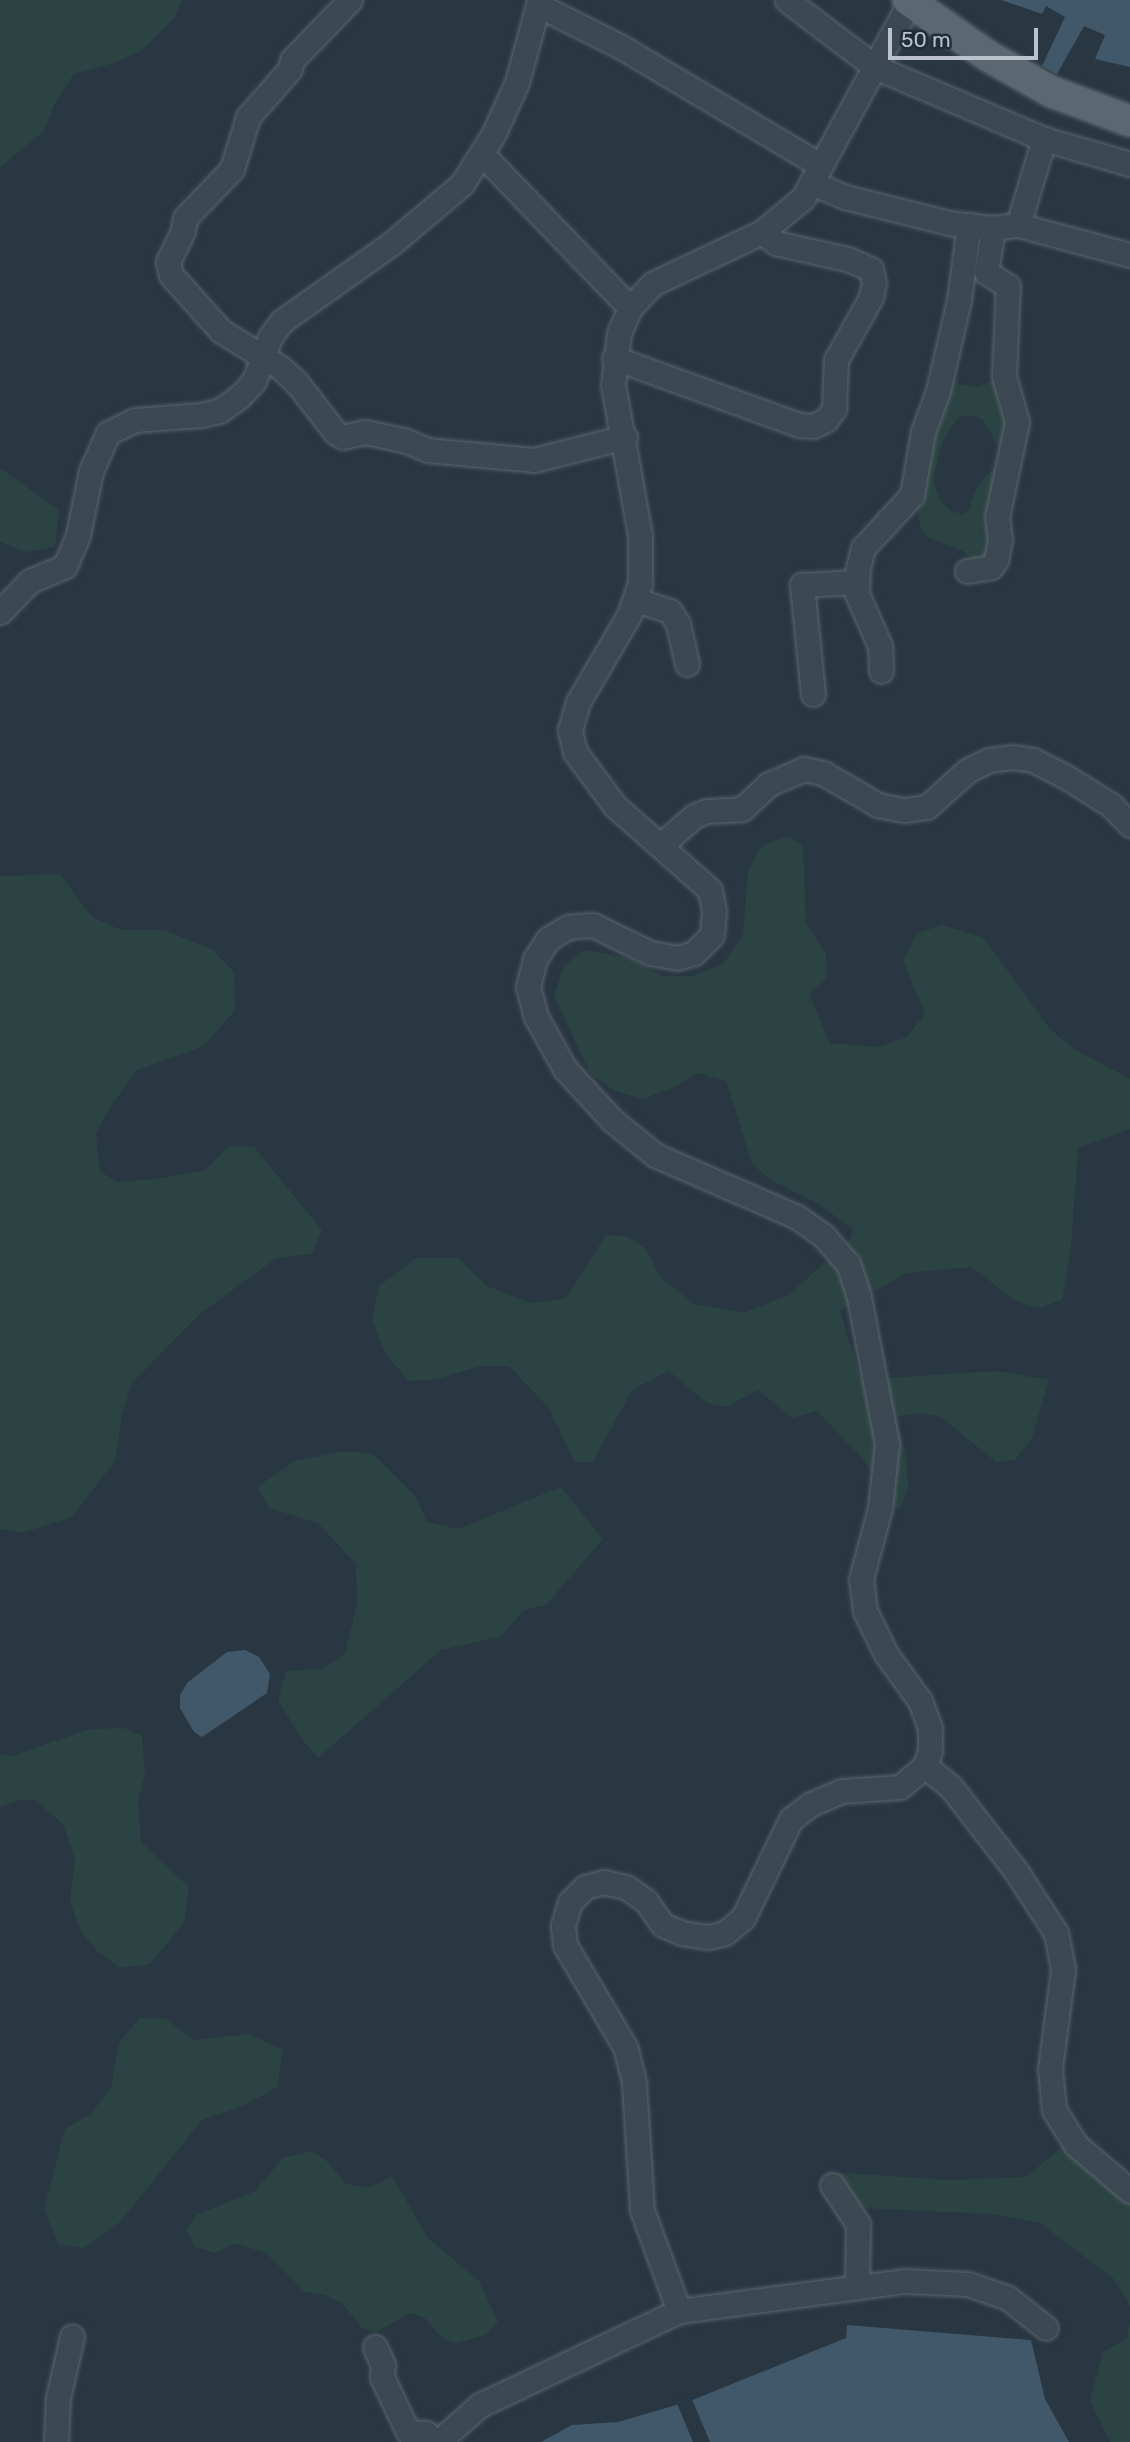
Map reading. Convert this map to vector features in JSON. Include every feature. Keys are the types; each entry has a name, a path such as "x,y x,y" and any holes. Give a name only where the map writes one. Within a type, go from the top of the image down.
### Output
{"main road":[{"path":"909,1 988,56 1052,92 1130,121"}],"street":[{"path":"350,0 292,60 290,69 248,117 232,169 185,218 183,231 168,262 171,275 221,331 263,356 297,383 343,437 365,432 404,440 427,450 534,460 625,437"},
{"path":"787,0 875,67 1044,139 1130,164"},
{"path":"679,2311 671,2281 642,2210 637,2174 638,2122 634,2082 628,2059 610,2019 565,1945 563,1924 570,1902 585,1887 604,1882 626,1887 646,1902 663,1925 682,1933 708,1937 725,1933 743,1918 791,1819 811,1804 841,1791 900,1787 925,1766 930,1751 930,1728 920,1701 886,1654 865,1611 862,1580 882,1497 887,1444 859,1297 848,1264 824,1236 795,1216 656,1155 612,1120 565,1069 536,1017 528,987 535,959 548,939 568,928 593,925 650,953 677,958 694,953 712,935 714,911 710,890 615,806 575,752 570,730 578,702 636,600 642,563 625,437 613,385 614,358 619,333 630,308 652,284 762,232 791,210 816,174 909,1"},
{"path":"0,612 30,581 65,566 78,535 91,471 107,433 135,420 219,411 254,381 270,337 282,321 450,196 482,154 517,82 538,2 623,48 816,174 845,197 969,226 993,228 1018,225 1130,256"},
{"path":"1018,225 1044,139"},
{"path":"482,154 630,308"},
{"path":"881,671 880,646 857,594 856,582 863,548 912,495 923,432 938,391 959,300 969,226"},
{"path":"967,571 991,567 996,560 1000,540 997,517 1017,422 1004,376 1008,286 986,272 993,228"},
{"path":"614,358 799,425 813,426 826,420 834,409 835,360 871,296 874,283 871,270 846,259 776,243 762,232"},
{"path":"813,694 802,586 856,582"},
{"path":"636,600 670,611 678,624 687,664"},
{"path":"661,845 694,816 742,808 769,785 804,769 823,773 878,804 904,810 927,807 968,769 989,760 1012,757 1033,760 1063,775 1111,805 1130,825"},
{"path":"925,1766 950,1787 973,1816 1016,1871 1056,1933 1063,1970 1051,2069 1054,2110 1076,2145 1130,2191"},
{"path":"832,2185 858,2224 857,2287"},
{"path":"375,2347 383,2365 383,2377 408,2432 426,2433 436,2442 480,2405 679,2311 905,2281 968,2284 1008,2298 1046,2328"},
{"path":"56,2442 58,2398 72,2337"}],"green space":[{"path":"0,0 182,0 175,17 141,51 114,63 74,74 55,103 44,131 0,167"},
{"path":"947,378 954,378 960,384 978,387 993,380 1002,389 1012,419 987,559 976,560 961,550 929,538 921,530 916,499","holes":["968,415 982,418 998,446 998,464 977,486 969,510 963,514 950,511 941,501 934,483 943,440 959,417"]},
{"path":"0,468 59,510 55,547 26,552 0,542"},
{"path":"787,837 803,845 806,923 826,954 827,978 809,994 830,1043 878,1047 907,1037 925,1014 903,960 917,933 943,925 984,938 1049,1028 1074,1049 1130,1079 1130,1129 1078,1148 1071,1248 1062,1300 1038,1308 1014,1300 972,1267 907,1273 840,1310 861,1380 995,1371 1049,1380 1032,1438 1015,1460 996,1462 941,1417 920,1413 896,1417 907,1461 908,1489 901,1508 872,1505 874,1475 863,1459 817,1411 792,1418 758,1390 726,1407 707,1403 669,1371 632,1390 593,1462 575,1462 548,1407 509,1366 481,1366 436,1379 409,1381 386,1355 372,1320 379,1286 416,1258 458,1258 487,1286 530,1303 565,1299 606,1235 626,1236 646,1249 661,1278 694,1304 744,1313 789,1295 851,1238 853,1229 820,1205 771,1180 752,1164 726,1081 699,1073 673,1088 642,1099 613,1090 590,1073 554,996 563,967 584,950 626,957 662,976 692,976 723,964 743,934 748,870 762,845"},
{"path":"60,874 92,917 121,930 164,930 213,950 234,972 235,1010 204,1046 137,1070 108,1110 96,1134 100,1171 117,1182 156,1179 204,1171 229,1146 254,1147 322,1230 312,1254 276,1258 200,1314 132,1383 122,1414 115,1461 72,1517 22,1533 0,1529 0,876"},
{"path":"345,1451 373,1454 416,1497 427,1522 458,1529 561,1487 603,1539 546,1605 524,1610 501,1636 441,1650 318,1758 301,1738 278,1700 286,1671 322,1669 345,1653 357,1604 356,1564 318,1523 269,1508 257,1487 295,1461"},
{"path":"124,1728 142,1736 145,1775 138,1800 141,1842 189,1887 184,1923 150,1964 120,1968 97,1951 80,1930 70,1900 75,1859 63,1824 35,1800 21,1800 0,1807 0,1754 11,1756 90,1729"},
{"path":"139,2018 166,2019 194,2040 250,2034 283,2050 277,2087 243,2106 202,2120 121,2221 84,2248 58,2244 44,2209 65,2129 91,2114 111,2087 119,2043"},
{"path":"1081,2131 1130,2178 1130,2306 1113,2278 1040,2223 992,2214 861,2208 841,2197 825,2172 951,2180 1026,2177"},
{"path":"311,2151 328,2162 346,2184 369,2188 392,2176 428,2238 479,2281 498,2322 486,2335 456,2343 443,2339 424,2317 409,2313 377,2332 362,2328 342,2303 325,2295 305,2292 266,2253 235,2243 215,2253 195,2247 186,2230 197,2215 255,2191 283,2158"},
{"path":"1130,2319 1130,2442 1110,2442 1090,2401 1103,2352 1127,2338"}],"water":[{"path":"1001,0 1130,0 1130,67 1095,59 1105,35 1084,26 1057,74 1042,66 1065,17 1046,6 1042,14"},
{"path":"245,1650 259,1657 270,1674 267,1693 202,1737 194,1732 180,1708 180,1695 188,1682 227,1652"},
{"path":"847,2325 1031,2340 1045,2399 1069,2442 541,2442 572,2425 618,2422 690,2401 846,2338"}],"pier":[{"path":"691,2397 710,2442 693,2442 676,2401"}]}
